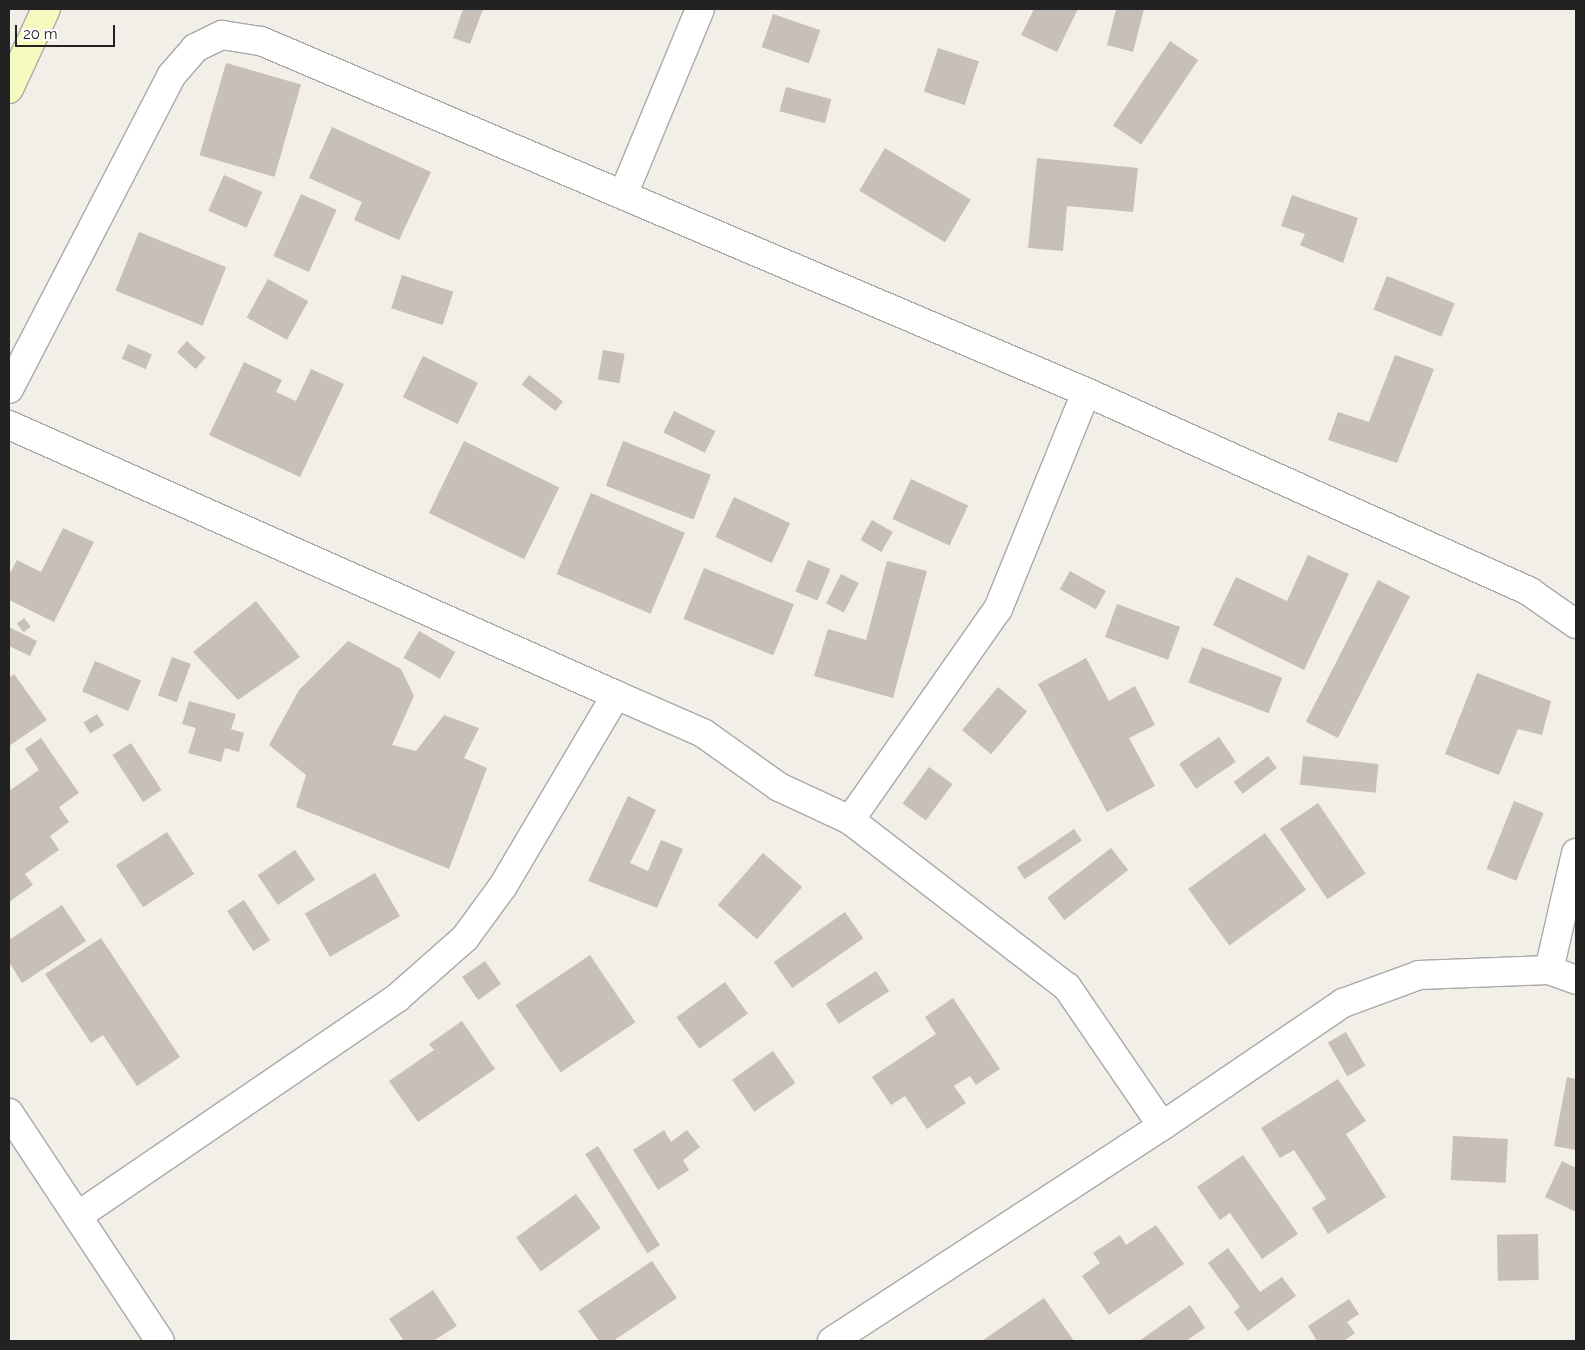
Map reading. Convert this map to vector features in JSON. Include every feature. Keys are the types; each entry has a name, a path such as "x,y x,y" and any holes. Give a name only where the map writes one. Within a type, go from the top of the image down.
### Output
{"street":[{"path":"9,89 46,9"},
{"path":"623,195 700,9"},
{"path":"9,389 166,83 195,48 222,35 261,41 295,54 1086,392 1530,592 1576,624"},
{"path":"850,820 998,609 1086,392"},
{"path":"9,425 703,734 779,787 850,820 1066,987 1162,1126"},
{"path":"79,1216 397,998 465,938 503,886 616,694"},
{"path":"1549,970 1576,853"},
{"path":"832,1341 1162,1126 1343,1003 1419,975 1549,970 1576,980"},
{"path":"9,1113 160,1341"}],"building":[{"path":"463,9 483,9 470,44 453,38"},
{"path":"1034,9 1078,9 1057,52 1021,35"},
{"path":"1116,9 1144,9 1133,52 1107,45"},
{"path":"773,14 820,30 809,63 762,47"},
{"path":"1170,41 1198,60 1141,145 1113,126"},
{"path":"938,48 979,61 965,105 924,92"},
{"path":"226,63 301,84 275,177 200,155"},
{"path":"786,87 831,99 825,123 780,111"},
{"path":"332,127 431,172 399,240 354,220 362,202 309,178"},
{"path":"885,148 971,200 945,242 859,191"},
{"path":"1037,158 1138,168 1133,212 1067,206 1063,251 1028,248"},
{"path":"224,175 262,192 247,228 208,211"},
{"path":"301,194 337,210 309,272 273,256"},
{"path":"1292,195 1358,218 1343,263 1300,245 1305,234 1281,226"},
{"path":"139,232 226,267 203,326 115,290"},
{"path":"402,275 453,292 443,325 391,308"},
{"path":"1387,276 1455,303 1441,337 1374,309"},
{"path":"268,279 308,301 287,340 247,317"},
{"path":"187,341 206,358 196,369 177,352"},
{"path":"128,344 152,354 146,369 122,359"},
{"path":"603,350 625,354 619,383 598,380"},
{"path":"1395,355 1434,369 1397,463 1328,440 1338,412 1369,422"},
{"path":"423,356 478,383 458,424 403,397"},
{"path":"244,362 282,380 276,392 296,401 311,369 344,384 300,477 209,435"},
{"path":"529,375 563,401 555,411 522,384"},
{"path":"674,411 715,431 705,453 663,433"},
{"path":"464,441 559,487 524,559 429,513"},
{"path":"623,441 711,475 694,519 606,486"},
{"path":"911,479 968,506 950,546 892,519"},
{"path":"591,493 685,533 651,614 557,574"},
{"path":"734,497 790,523 772,563 715,537"},
{"path":"872,520 893,532 881,552 860,540"},
{"path":"63,528 94,542 54,622 9,600 9,575 17,560 41,572"},
{"path":"1308,555 1349,574 1304,670 1213,625 1236,577 1287,601"},
{"path":"808,560 830,569 818,601 795,592"},
{"path":"887,561 927,571 893,698 814,676 828,629 866,640"},
{"path":"704,568 794,604 773,655 683,619"},
{"path":"1070,571 1106,591 1096,609 1060,589"},
{"path":"841,574 859,583 844,612 826,603"},
{"path":"1378,580 1410,596 1338,738 1306,722"},
{"path":"256,601 300,657 238,700 193,652"},
{"path":"1117,604 1180,627 1168,660 1105,637"},
{"path":"24,618 31,627 24,632 17,624"},
{"path":"9,627 37,641 30,656 9,646"},
{"path":"419,631 455,652 440,679 404,658"},
{"path":"348,641 401,669 414,696 392,745 416,751 444,715 479,728 464,758 487,768 449,869 296,807 306,775 269,745 299,690"},
{"path":"1202,647 1282,678 1269,713 1188,682"},
{"path":"172,657 191,664 177,702 158,696"},
{"path":"1086,658 1109,701 1135,686 1155,725 1129,738 1155,786 1107,812 1038,684"},
{"path":"95,661 141,681 128,711 82,691"},
{"path":"1477,673 1551,701 1542,735 1518,729 1499,775 1445,754"},
{"path":"14,674 47,720 9,746 9,678"},
{"path":"998,687 1027,711 991,754 962,730"},
{"path":"189,701 236,714 231,729 244,733 239,752 225,748 221,762 188,753 196,728 182,724"},
{"path":"97,714 104,725 90,734 83,722"},
{"path":"1219,737 1236,762 1196,789 1179,764"},
{"path":"41,738 79,793 59,807 69,822 50,836 59,850 25,874 33,885 9,902 9,791 39,770 25,749"},
{"path":"131,743 161,790 143,802 113,755"},
{"path":"1268,756 1277,768 1243,794 1234,782"},
{"path":"1303,756 1379,764 1376,793 1300,785"},
{"path":"929,767 952,784 926,820 903,803"},
{"path":"628,796 656,810 630,863 648,871 661,840 683,849 657,908 588,881"},
{"path":"1514,801 1544,813 1516,881 1487,869"},
{"path":"1318,803 1366,873 1327,899 1280,829"},
{"path":"1074,829 1082,841 1025,879 1017,868"},
{"path":"167,832 194,874 143,907 116,865"},
{"path":"1265,833 1306,890 1229,945 1188,889"},
{"path":"1111,848 1128,870 1064,920 1047,898"},
{"path":"295,850 315,880 278,905 258,875"},
{"path":"763,853 802,887 757,939 718,905"},
{"path":"375,873 400,916 330,957 305,913"},
{"path":"244,900 270,940 253,951 227,911"},
{"path":"62,905 86,941 22,983 9,962 9,940"},
{"path":"845,912 863,938 792,988 774,962"},
{"path":"101,938 180,1057 137,1086 103,1035 91,1043 45,974"},
{"path":"590,955 635,1022 561,1072 515,1005"},
{"path":"485,961 501,984 478,1000 462,977"},
{"path":"876,971 889,991 839,1024 826,1004"},
{"path":"725,982 748,1014 699,1049 676,1017"},
{"path":"953,998 1000,1069 976,1085 970,1076 954,1086 966,1103 927,1129 905,1096 891,1105 872,1077 936,1034 925,1017"},
{"path":"462,1021 495,1069 418,1122 389,1081 434,1050 429,1044"},
{"path":"1346,1032 1366,1066 1347,1076 1328,1042"},
{"path":"773,1051 795,1083 754,1112 732,1080"},
{"path":"1567,1077 1576,1079 1576,1150 1554,1146"},
{"path":"1338,1079 1366,1121 1346,1134 1386,1197 1328,1234 1312,1208 1326,1199 1294,1150 1280,1158 1261,1128"},
{"path":"664,1130 671,1142 687,1130 700,1147 683,1160 689,1170 658,1190 633,1150"},
{"path":"1453,1136 1508,1139 1506,1183 1451,1180"},
{"path":"598,1146 660,1245 647,1253 585,1154"},
{"path":"1243,1155 1298,1234 1262,1259 1230,1213 1220,1220 1197,1187"},
{"path":"1562,1161 1576,1168 1576,1212 1545,1197"},
{"path":"576,1194 601,1228 541,1271 516,1237"},
{"path":"1156,1225 1184,1264 1109,1315 1082,1276 1100,1263 1093,1253 1120,1235 1126,1245"},
{"path":"1538,1234 1539,1280 1498,1281 1497,1235"},
{"path":"1228,1248 1260,1292 1282,1277 1296,1296 1248,1331 1234,1312 1240,1307 1208,1263"},
{"path":"652,1261 677,1298 613,1341 599,1341 578,1311"},
{"path":"433,1290 457,1326 433,1341 404,1341 389,1319"},
{"path":"1044,1298 1074,1341 982,1341"},
{"path":"1349,1299 1359,1314 1347,1322 1355,1333 1344,1341 1317,1341 1308,1326"},
{"path":"1190,1305 1205,1328 1186,1341 1139,1341"}]}
